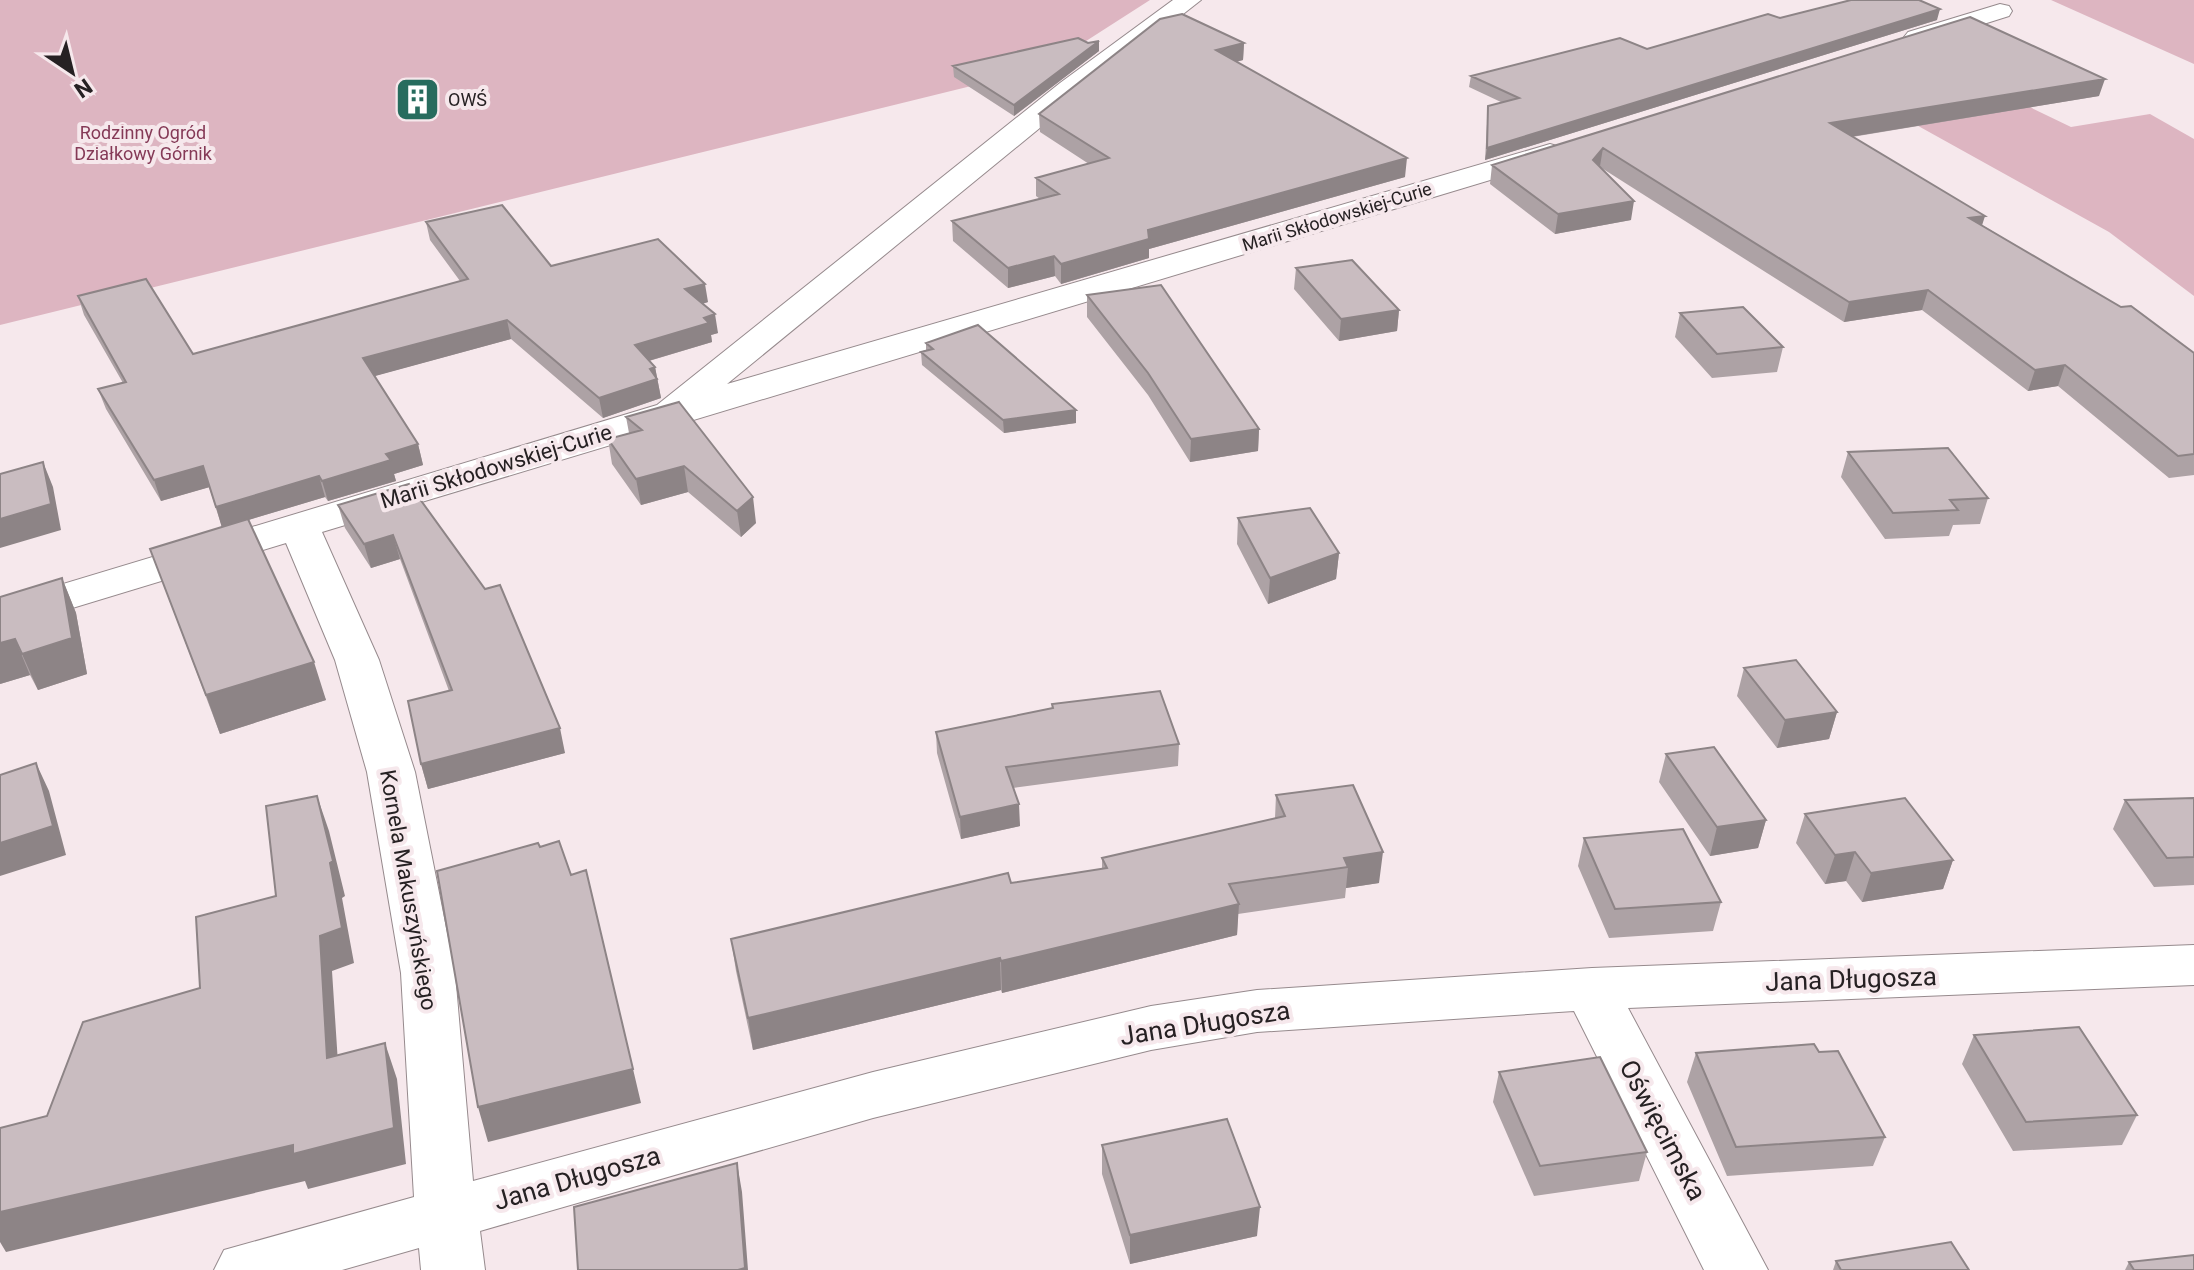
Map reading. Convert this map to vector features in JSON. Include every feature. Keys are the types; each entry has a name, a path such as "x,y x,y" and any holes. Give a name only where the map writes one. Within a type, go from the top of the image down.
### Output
{"street":[{"name":"Marii Skłodowskiej-Curie","path":"670,413 1070,89 1189,0"},
{"path":"1896,44 2000,11"},
{"name":"Marii Skłodowskiej-Curie","path":"0,617 670,413 1578,144"},
{"name":"Kornela Makuszyńskiego","path":"299,526 357,660 391,772 428,973 450,1242"},
{"name":"Jana Długosza","path":"246,1270 450,1242 873,1095 1151,1028 1257,1011 1592,989 2194,965"},
{"name":"Oświęcimska","path":"1592,989 1736,1270"}],"green space":[{"name":"Rodzinny Ogród Działkowy Górnik","path":"0,0 1150,0 1044,68 0,325"},
{"path":"2051,0 2194,0 2194,64"},
{"path":"1922,55 2071,127 2150,114 2194,139 2194,296 2109,232 1839,82"}],"building":[{"path":"1851,0 1919,0 1940,9 1487,148 1488,106 1519,98 1471,76 1620,38 1647,49 1768,14 1780,18"},
{"path":"1182,14 1244,43 1216,50 1407,158 1148,230 1149,239 1061,264 1054,256 1008,268 952,221 1059,194 1036,178 1109,158 1039,114 1160,19"},
{"path":"1970,17 2105,79 1830,123 1985,216 1969,218 2121,307 2131,306 2194,353 2194,454 2178,456 2065,365 2035,370 1928,290 1849,302 1603,148 1593,160 1634,201 1558,214 1492,165"},
{"path":"1078,38 1088,43 1099,41 1014,105 953,66"},
{"path":"502,205 551,266 658,239 705,284 685,289 715,314 704,318 709,323 635,345 655,367 650,369 657,379 599,398 507,320 363,358 418,444 386,454 391,460 322,481 319,476 216,507 203,466 154,480 98,389 126,382 78,296 146,279 193,354 468,279 426,222"},
{"path":"1352,260 1399,310 1341,319 1296,268"},
{"path":"1161,285 1259,429 1191,439 1148,373 1087,295"},
{"path":"1743,307 1783,347 1717,354 1680,313"},
{"path":"978,325 1076,410 1003,420 921,352 933,349 926,343"},
{"path":"679,402 753,497 737,511 684,466 636,479 608,439 642,430 626,417"},
{"path":"1948,448 1988,498 1950,500 1958,510 1893,513 1848,452"},
{"path":"43,462 51,504 0,519 0,474"},
{"path":"409,484 485,589 500,585 560,728 421,764 408,701 452,690 393,535 364,544 338,505"},
{"path":"1310,508 1339,553 1270,578 1238,518"},
{"path":"248,519 314,662 206,695 150,549"},
{"path":"62,578 72,638 22,654 15,639 0,643 0,597"},
{"path":"1796,660 1837,712 1785,720 1744,668"},
{"path":"1160,691 1179,744 1006,767 1019,804 960,817 936,732 1053,708 1052,704"},
{"path":"1714,747 1766,820 1717,827 1666,754"},
{"path":"36,763 53,826 0,843 0,775"},
{"path":"1353,785 1383,852 1344,858 1348,867 1229,884 1239,904 748,1018 731,939 1008,873 1011,883 1107,868 1102,858 1285,816 1276,795"},
{"path":"317,796 333,861 330,863 342,928 320,936 327,1058 385,1043 394,1128 293,1154 293,1145 0,1212 0,1128 47,1116 83,1022 200,988 196,917 276,896 266,806"},
{"path":"1905,798 1953,860 1871,873 1855,852 1835,855 1805,814"},
{"path":"2194,798 2194,857 2167,858 2125,800"},
{"path":"1683,829 1721,902 1615,909 1584,838"},
{"path":"559,841 571,875 586,870 633,1069 478,1107 437,871 538,843 540,847"},
{"path":"2079,1027 2137,1115 2026,1122 1974,1035"},
{"path":"1814,1044 1819,1052 1838,1051 1885,1137 1736,1147 1696,1053"},
{"path":"1600,1057 1647,1152 1540,1166 1499,1072"},
{"path":"1227,1119 1260,1207 1130,1235 1102,1145"},
{"path":"737,1163 745,1268 578,1270 574,1207"},
{"path":"1951,1242 1969,1270 1841,1270 1836,1261"},
{"path":"2194,1255 2194,1270 2134,1270 2129,1262"}],"place":[{"name":"OWŚ","path":"417,100"}]}
